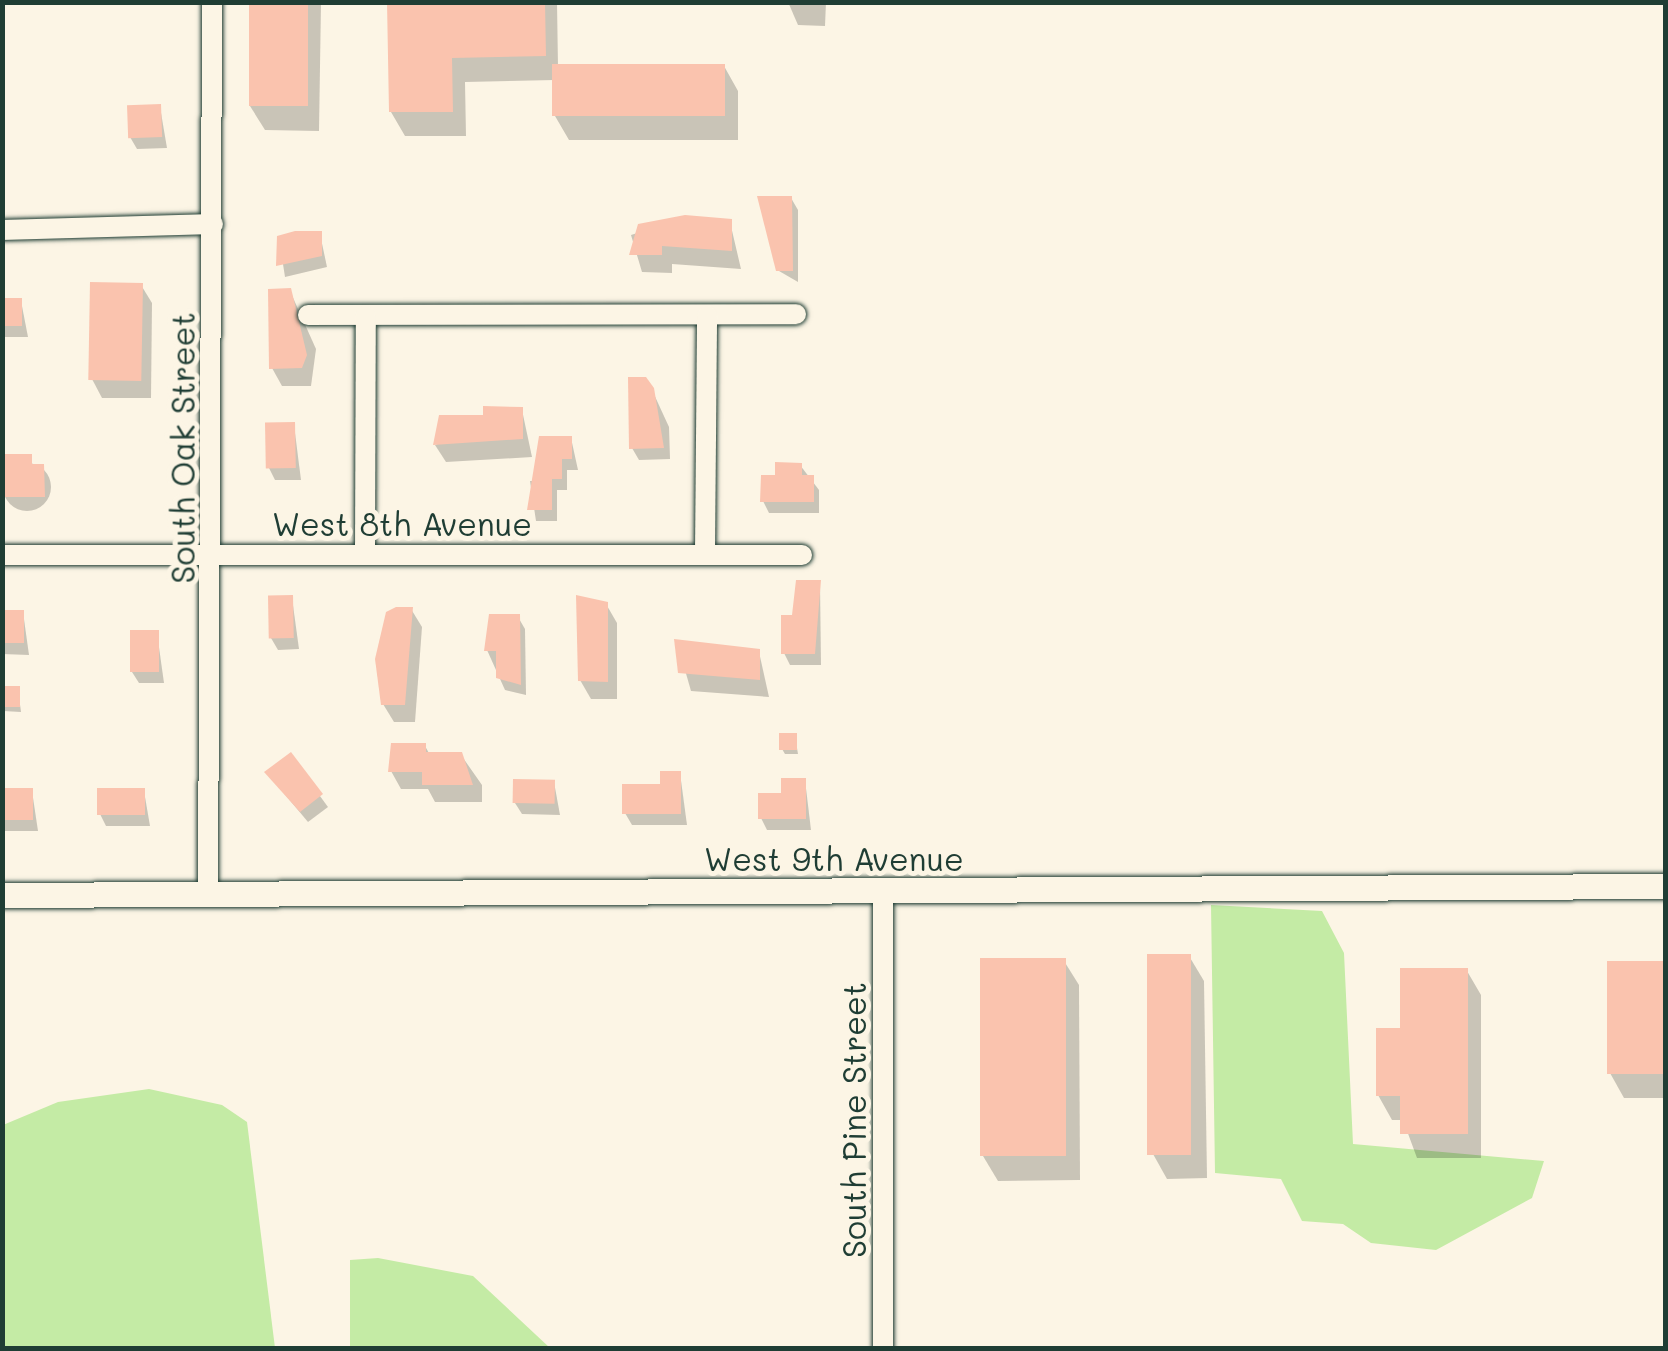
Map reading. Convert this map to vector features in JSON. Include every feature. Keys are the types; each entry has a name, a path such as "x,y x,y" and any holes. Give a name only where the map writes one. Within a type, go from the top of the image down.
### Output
{"street":[{"name":"South Oak Street","path":"208,894 212,2"},
{"path":"2,230 213,224"},
{"path":"308,315 796,314"},
{"path":"365,552 366,316"},
{"path":"705,554 707,316"},
{"name":"West 8th Avenue","path":"2,555 802,555"},
{"name":"West 9th Avenue","path":"2,894 1666,886"},
{"name":"South Pine Street","path":"883,1348 884,891"}],"green space":[{"path":"1211,905 1322,911 1344,953 1353,1144 1544,1161 1532,1198 1436,1250 1371,1243 1343,1224 1302,1221 1281,1179 1215,1173"},
{"path":"149,1089 222,1105 247,1122 275,1348 3,1348 3,1125 58,1102"},
{"path":"378,1258 473,1276 550,1348 350,1348 350,1260"}],"building":[{"path":"249,2 308,2 308,106 249,106"},
{"path":"387,2 545,2 546,56 452,58 453,112 389,112"},
{"path":"552,64 725,64 725,116 552,116"},
{"path":"161,104 162,137 128,138 127,105"},
{"path":"757,196 792,196 793,271 776,271"},
{"path":"685,215 732,219 732,251 662,246 662,255 629,255 638,224"},
{"path":"322,231 322,256 276,266 277,236"},
{"path":"90,282 143,283 141,381 88,380"},
{"path":"291,288 307,355 302,368 269,369 268,289"},
{"path":"2,298 22,298 22,326 2,326"},
{"path":"628,377 646,377 654,388 664,448 629,449"},
{"path":"483,406 523,407 523,439 433,445 439,415 483,415"},
{"path":"295,422 296,468 266,469 265,423"},
{"path":"539,436 572,436 572,459 562,459 562,479 552,479 552,510 527,510"},
{"path":"2,454 32,454 32,464 44,464 45,497 2,497"},
{"path":"775,462 802,463 802,475 814,475 814,502 760,502 761,475 775,475"},
{"path":"796,580 821,580 815,654 781,654 781,615 792,615"},
{"path":"268,595 293,595 294,638 269,638"},
{"path":"576,595 608,602 608,682 578,681"},
{"path":"396,607 413,607 405,705 381,705 375,659 386,612"},
{"path":"2,610 24,610 24,643 2,643"},
{"path":"489,614 520,614 521,685 496,678 496,651 484,651"},
{"path":"130,630 159,630 159,672 130,672"},
{"path":"674,639 760,649 760,680 678,673"},
{"path":"2,686 20,686 20,707 2,707"},
{"path":"779,733 797,733 797,750 779,750"},
{"path":"391,743 426,743 426,752 462,752 473,785 422,785 422,772 388,772"},
{"path":"291,752 323,794 300,812 264,772"},
{"path":"660,771 681,771 681,814 622,814 622,784 660,784"},
{"path":"781,778 806,778 806,819 758,819 758,793 781,793"},
{"path":"513,779 555,780 555,804 513,803"},
{"path":"2,788 33,788 33,820 2,820"},
{"path":"97,788 145,788 145,815 97,815"},
{"path":"1147,954 1191,954 1191,1155 1147,1155"},
{"path":"980,958 1066,958 1066,1156 980,1156"},
{"path":"1607,961 1666,961 1666,1074 1607,1074"},
{"path":"1400,968 1468,968 1468,1134 1400,1134 1400,1096 1376,1096 1376,1028 1400,1028"}]}
